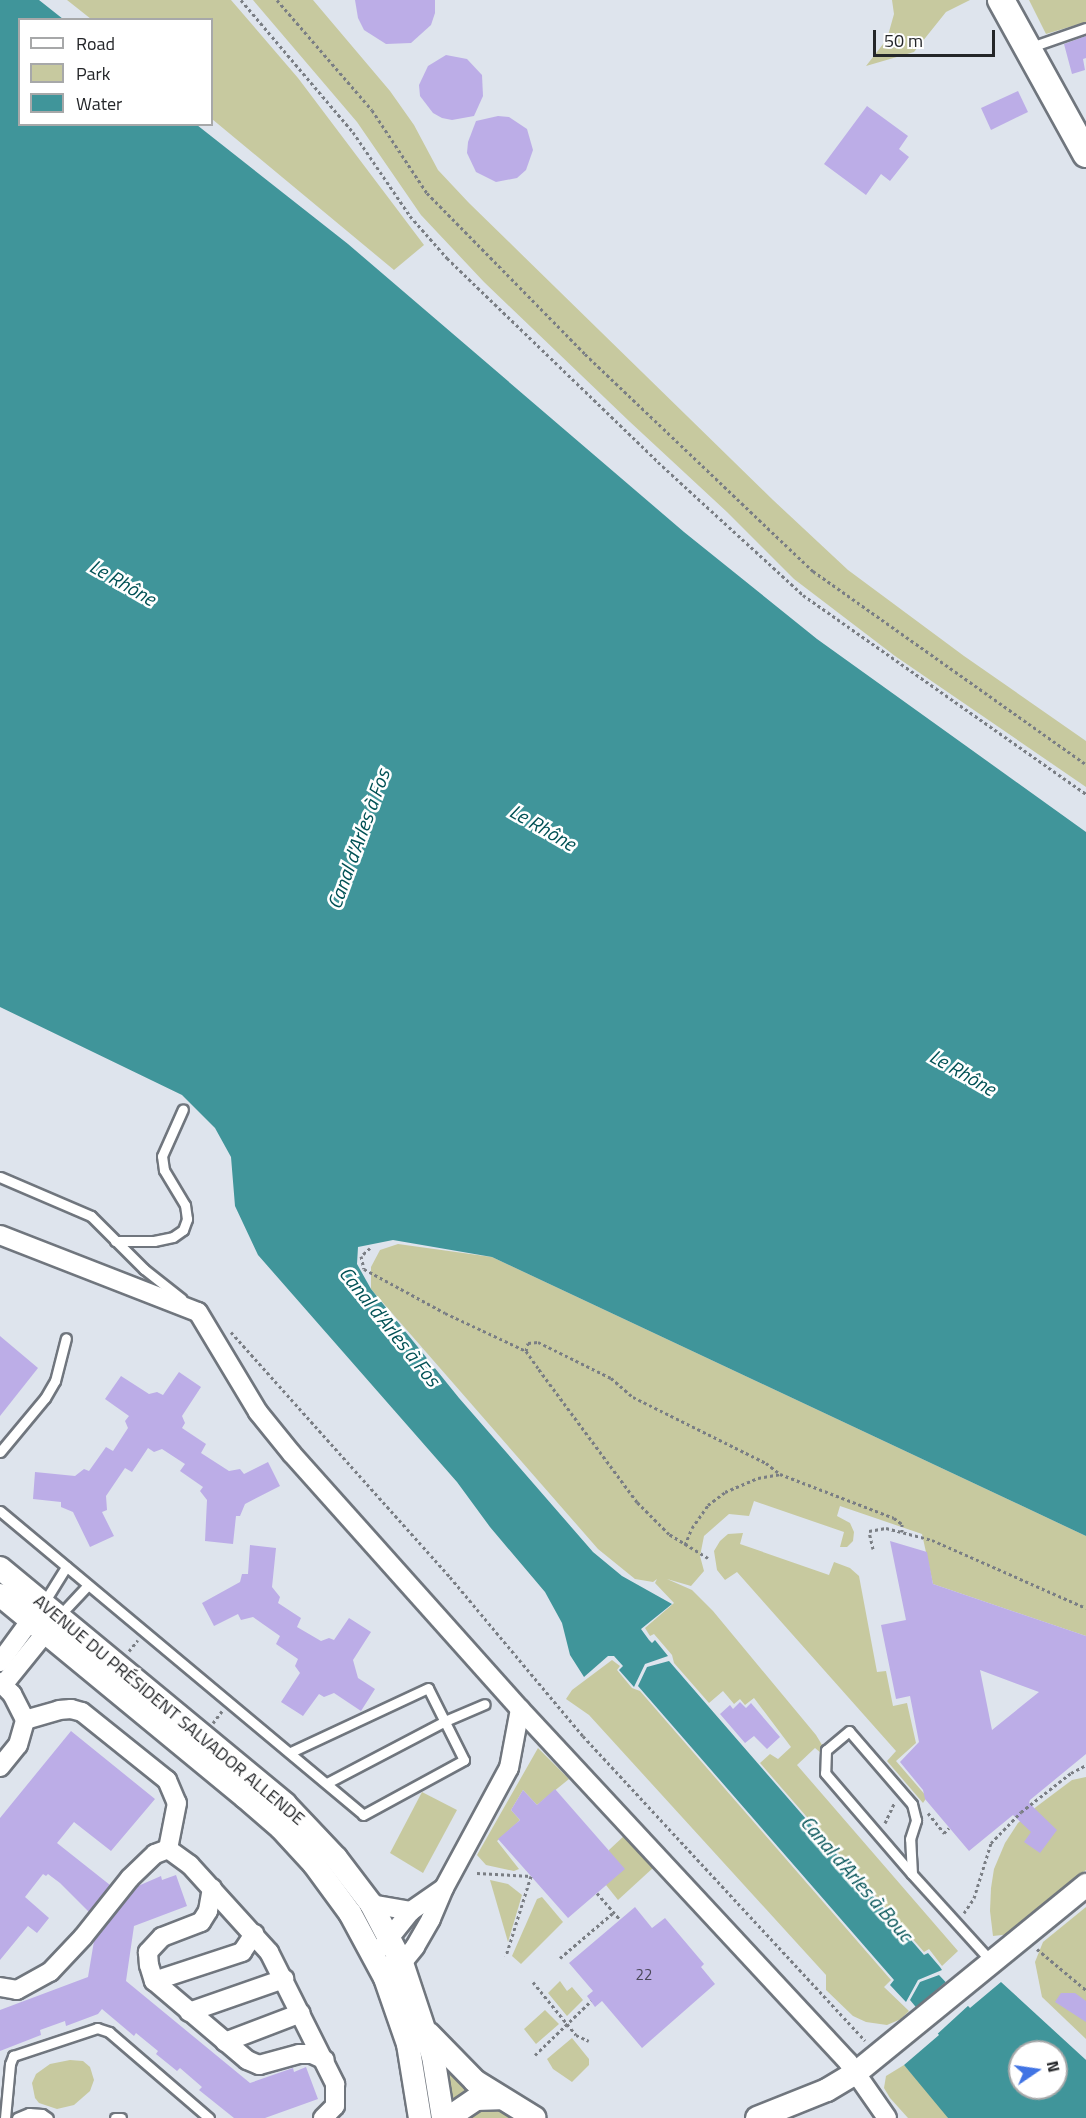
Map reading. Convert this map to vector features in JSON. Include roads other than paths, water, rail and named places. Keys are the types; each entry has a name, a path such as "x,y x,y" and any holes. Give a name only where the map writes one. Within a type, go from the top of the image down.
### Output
{"main road":[{"path":"1001,0 1086,154"}],"street":[{"path":"0,1235 198,1312 258,1412 520,1709 857,2072 878,2109 887,2118"},
{"name":"AVENUE DU PRÉSIDENT SALVADOR ALLENDE","path":"0,1568 44,1618 285,1804 336,1858 371,1904 402,1963 426,2031 437,2077 443,2118"},
{"path":"0,1595 44,1618 281,1828 333,1888 375,1958 393,2000 408,2044 420,2118"},
{"path":"0,1662 44,1618"},
{"path":"0,1767 18,1745 25,1720 12,1694 1,1684 44,1618"},
{"path":"25,1720 59,1710 71,1709 82,1712 167,1780 177,1803 168,1849"},
{"path":"375,1958 392,1964 402,1963 431,1919 444,1888 509,1768 520,1709"},
{"path":"168,1849 190,1864 270,1952 325,2060 336,2095 335,2106 323,2118"},
{"path":"0,1987 17,1990 50,1972 130,1878 155,1854 168,1849"},
{"path":"757,2118 826,2090 857,2072 1086,1885"},
{"path":"212,1888 208,1911 201,1922 162,1937 148,1952 148,1965 154,1982 247,2060 259,2066 299,2054 312,2054 325,2060"},
{"path":"375,1958 389,1936 411,1911 444,1888"},
{"path":"371,1904 411,1911"},
{"path":"154,1982 242,1952 254,1934"},
{"path":"189,2012 284,1979"},
{"path":"225,2042 301,2013"},
{"path":"426,2031 475,2081 510,2106 535,2118"},
{"path":"458,2114 476,2099 510,2106"}],"lane":[{"path":"1028,48 1086,28"},
{"path":"115,1241 154,1241 173,1237 183,1230 187,1219 185,1205 164,1170 162,1156 183,1109"},
{"path":"0,1178 92,1216 144,1269 198,1312"},
{"path":"0,1452 45,1398 55,1381 66,1338"},
{"path":"0,1511 291,1752 363,1815 464,1760 428,1688 291,1752"},
{"path":"44,1618 66,1567"},
{"path":"44,1618 88,1585"},
{"path":"327,1783 445,1721 485,1704"},
{"path":"912,1874 909,1859 916,1820 912,1804 849,1731 826,1750 825,1773 912,1874 958,1922 984,1967"},
{"path":"5,2118 10,2064 13,2056 97,2028 109,2032 209,2118"},
{"path":"16,2118 29,2113 42,2114 48,2118"},
{"path":"115,2118 121,2118"}],"water":[{"path":"0,0 39,0 62,18 18,18 18,126 198,126 348,244 684,532 817,639 1086,832 1086,1536 492,1257 393,1240 358,1247 357,1264 371,1289 459,1398 593,1552 622,1576 672,1604 641,1629 652,1643 655,1640 668,1656 645,1664 634,1687 619,1670 623,1666 614,1656 608,1656 584,1677 570,1655 562,1623 545,1592 490,1527 457,1482 258,1255 235,1206 231,1157 215,1128 182,1095 0,1007"},
{"name":"Canal d'Arles à Bouc","path":"669,1661 924,1955 928,1953 940,1967 942,1970 918,1980 906,2002 890,1985 894,1980 638,1686 647,1667"},
{"path":"939,1975 970,2008 1001,1982 1064,2040 1008,2040 1008,2100 1068,2100 1068,2043 1086,2060 1086,2118 948,2118 904,2065 939,2035 910,2000 920,1982"}],"water label":[{"name":"Le Rhône","path":"123,582"},
{"name":"Le Rhône","path":"543,827"},
{"name":"Canal d'Arles à Fos","path":"358,839"},
{"name":"Le Rhône","path":"963,1072"},
{"name":"Canal d'Arles à Fos","path":"390,1326"}]}
